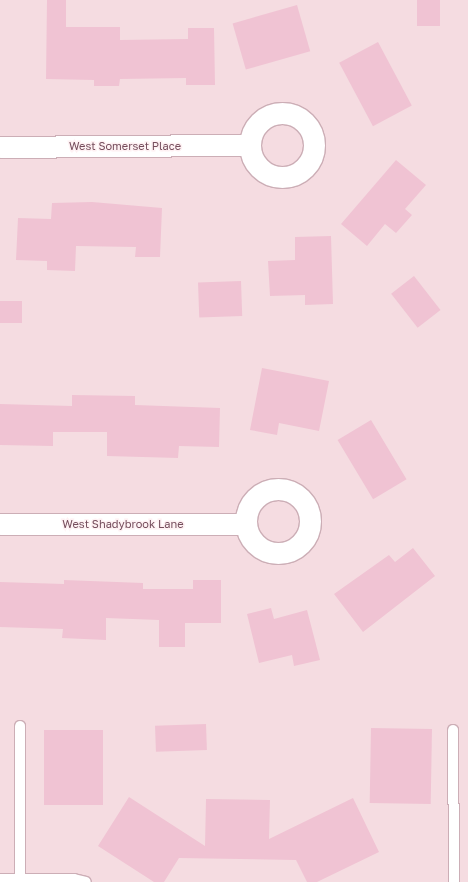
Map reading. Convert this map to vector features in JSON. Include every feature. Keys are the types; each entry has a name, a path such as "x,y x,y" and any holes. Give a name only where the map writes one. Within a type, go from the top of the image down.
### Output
{"street":[{"name":"West Somerset Place","path":"0,146 250,145"},
{"name":"West Shadybrook Lane","path":"0,524 246,524"}],"lane":[{"path":"20,726 20,879"},
{"path":"453,730 454,882"},
{"path":"0,879 74,879 86,882"}],"shaded area":[{"path":"0,0 468,0 468,882 0,882"}],"building":[{"path":"47,0 66,0 66,27 120,27 120,40 188,39 188,28 214,28 215,85 186,85 186,78 120,79 119,86 94,86 94,80 46,79"},
{"path":"417,0 440,0 440,26 417,26"},
{"path":"297,5 310,51 246,70 233,23"},
{"path":"378,42 412,106 373,126 339,63"},
{"path":"396,160 426,185 405,209 412,215 396,233 385,224 367,246 341,224"},
{"path":"92,202 162,208 160,257 135,257 136,247 76,246 75,271 47,270 47,261 16,260 18,218 51,219 52,203"},
{"path":"331,236 333,304 305,305 305,295 270,296 268,261 295,260 295,237"},
{"path":"414,276 440,310 418,328 391,294"},
{"path":"241,281 242,316 199,317 198,283"},
{"path":"0,301 22,301 22,323 0,323"},
{"path":"262,368 329,381 319,431 279,423 277,435 250,430"},
{"path":"72,395 135,396 135,405 220,408 219,447 179,446 178,458 107,456 107,432 53,432 53,446 0,445 0,404 72,406"},
{"path":"371,420 407,479 373,499 338,440"},
{"path":"413,548 435,576 363,632 334,594 389,555 395,562"},
{"path":"64,580 143,583 143,589 193,589 193,580 221,580 221,623 185,623 185,647 159,647 159,620 106,618 106,640 62,638 63,629 0,627 0,582 64,584"},
{"path":"271,608 274,619 307,610 320,660 294,666 292,655 259,663 247,614"},
{"path":"206,724 207,750 156,752 155,726"},
{"path":"371,728 432,729 431,804 370,803"},
{"path":"44,730 103,730 103,805 44,805"},
{"path":"129,797 205,846 206,799 270,800 269,839 353,798 379,852 317,882 307,882 296,860 179,858 164,882 154,882 98,846"}]}
